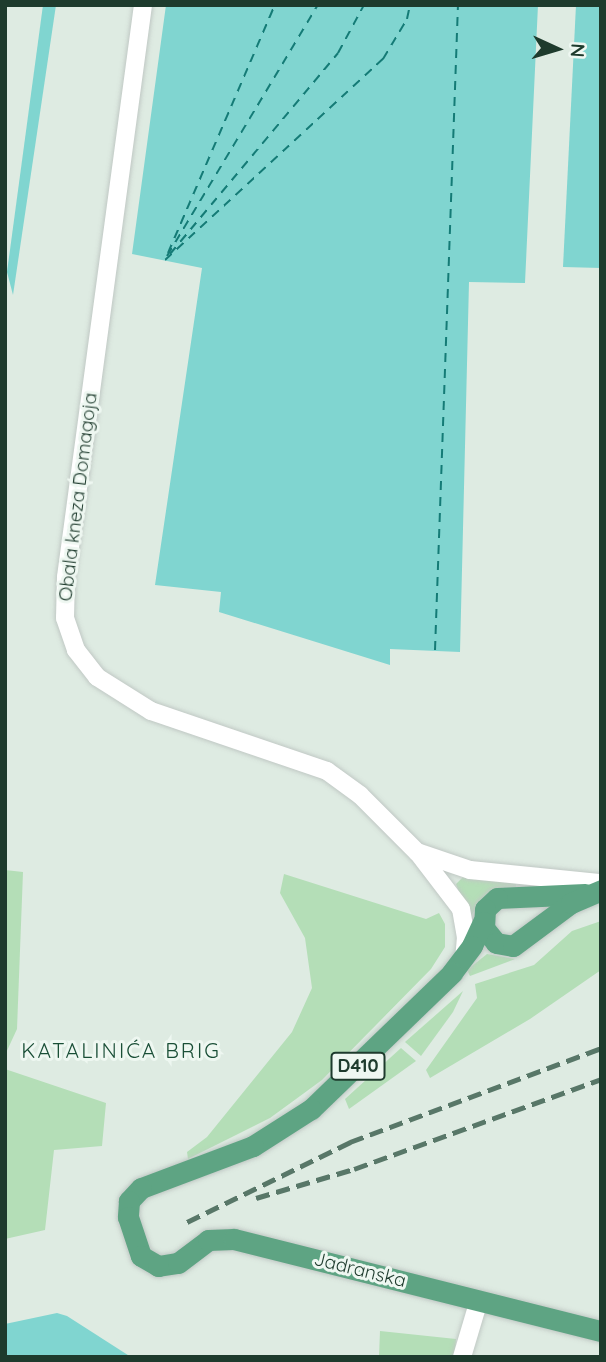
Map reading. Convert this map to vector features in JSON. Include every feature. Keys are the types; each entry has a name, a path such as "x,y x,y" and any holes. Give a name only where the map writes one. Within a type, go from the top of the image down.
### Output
{"main road":[{"name":"D410","path":"464,959 489,904 505,895 596,889"},
{"path":"483,922 492,940 513,946 596,889"},
{"name":"Jadranska","path":"464,959 312,1109 253,1146 141,1188 129,1200 128,1217 136,1242 150,1263 169,1266 208,1240 234,1239 601,1331"}],"street":[{"name":"Obala kneza Domagoja","path":"144,5 66,577 70,635 91,670 122,695 178,723 327,771 360,795 417,852 470,870 596,889"},
{"path":"417,852 461,909 466,937 464,959"},
{"path":"462,1357 479,1300"}],"green space":[{"path":"5,870 23,872 17,1029 5,1055"},
{"path":"284,874 426,919 439,913 445,924 445,947 431,969 322,1080 270,1118 188,1159 187,1152 207,1137 292,1032 312,988 305,938 280,893"},
{"path":"463,877 516,883 516,888 476,909 469,918 456,884"},
{"path":"601,921 601,970 530,1019 430,1078 426,1070 477,998 475,984 534,965 572,931"},
{"path":"487,954 515,959 470,976 467,970"},
{"path":"463,991 453,1012 421,1056 405,1042"},
{"path":"401,1048 416,1061 349,1109 345,1099"},
{"path":"5,1069 106,1103 102,1146 54,1150 45,1230 5,1239"},
{"path":"380,1331 456,1339 455,1355 379,1357"}],"water":[{"path":"43,5 56,5 13,295 7,272"},
{"path":"166,5 538,5 525,283 469,282 460,652 390,649 390,665 219,612 221,592 155,585 202,268 132,254"},
{"path":"576,5 601,5 601,268 563,267"},
{"path":"57,1313 67,1316 131,1357 5,1357 5,1324"}],"ferry route":[{"path":"168,253 275,5"},
{"path":"167,256 318,5"},
{"path":"170,254 338,53 364,5"},
{"path":"165,260 383,59 407,19 410,5"},
{"path":"435,650 458,5"}],"railway":[{"path":"187,1222 350,1142 601,1048"},
{"path":"256,1198 354,1169 601,1079"}],"district":[{"name":"KATALINIĆA BRIG","path":"121,1050"}]}
